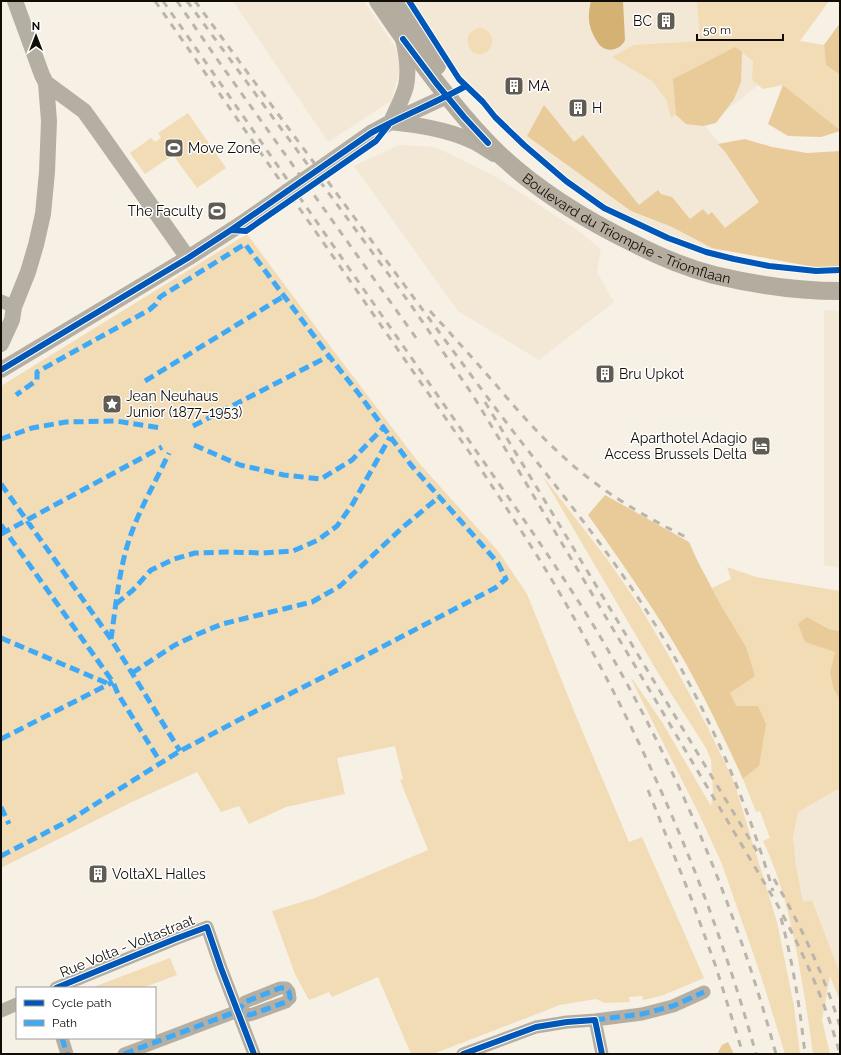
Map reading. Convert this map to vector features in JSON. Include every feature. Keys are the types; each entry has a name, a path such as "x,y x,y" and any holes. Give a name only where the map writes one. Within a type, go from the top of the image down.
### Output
{"main road":[{"name":"Boulevard du Triomphe - Triomflaan","path":"378,1 403,39 436,83 488,143 508,162 543,190 576,213 603,229 648,251 713,275 764,286 801,290 840,291"},
{"path":"394,1 445,80 447,96"}],"street":[{"path":"1,324 4,319 7,304 28,272 43,214 47,172 49,121 46,83 15,1"},
{"path":"391,122 406,87 408,66 407,53 403,39"},
{"path":"46,83 84,112 97,128 188,258"},
{"path":"2,366 188,258 241,224 371,134 391,122 447,96"},
{"path":"391,122 431,128 460,136 471,140 508,162"},
{"path":"1,344 12,320 7,304"},
{"name":"Rue Volta - Voltastraat","path":"58,987 207,927 238,1011"},
{"path":"463,1054 536,1027 642,1014 673,1006 704,992"},
{"path":"1,1011 16,1004"},
{"path":"124,1054 238,1011 254,1054"},
{"path":"595,1020 602,1054"},
{"path":"62,1039 67,1054"}],"shaded area":[{"path":"233,1 364,1 403,59 391,101 328,142"},
{"path":"412,1 828,1 778,69 706,127 773,210 719,254 668,235 624,215 605,204 583,191 544,163 495,115 459,75"},
{"path":"591,1 623,1 625,40 619,47 612,50 605,49 596,40 589,23"},
{"path":"697,1 829,1 800,41 824,45 826,65 840,75 840,130 783,85 763,89 752,80 753,61 735,47 673,79 676,115 671,118 666,99 652,81 612,57 634,45 700,41"},
{"path":"840,23 840,75 826,65 824,45"},
{"path":"480,27 489,33 492,44 488,51 479,54 472,52 468,44 468,37 472,31"},
{"path":"735,47 742,52 741,82 734,99 716,123 703,126 686,124 676,115 673,79"},
{"path":"783,85 840,131 821,137 788,136 768,124"},
{"path":"544,105 574,142 583,135 639,205 658,190 661,194 672,197 690,219 703,209 708,215 712,212 725,228 759,202 726,153 718,144 745,139 772,147 807,153 840,151 840,267 819,268 712,248 672,227 631,211 527,136"},
{"name":"Move Zone","path":"188,113 226,168 197,188 173,155 145,174 130,153 151,138 155,142 161,138 158,133"},
{"path":"399,145 435,147 495,176 580,232 601,249 597,272 614,302 539,360 458,311 354,166"},
{"path":"247,234 419,463 498,551 527,594 629,842 642,837 704,978 661,996 643,1000 642,996 629,997 630,1002 605,1003 596,999 560,1005 433,1054 411,1054 378,977 332,997 329,992 309,1000 295,974 272,911 315,898 428,850 400,780 403,779 395,746 337,758 345,794 286,807 249,824 239,806 221,812 197,772 132,802 1,868 1,386"},
{"path":"824,310 840,311 840,568 824,565"},
{"path":"542,475 607,559 639,605 669,656 708,728 734,782 777,922 794,1006 800,1054 785,1054 762,979 722,864 699,814 631,679 662,722 711,806 713,791 711,760 706,748 658,673"},
{"path":"605,495 689,542 723,609 746,647 755,676 730,693 736,706 758,706 766,724 759,766 743,779 708,705 674,643 638,587 588,515"},
{"path":"727,567 756,577 840,591 840,631 829,629 807,617 806,642 836,652 830,673 834,690 840,700 840,789 798,812 793,838 796,866 803,902 812,900 840,973 840,1001 830,976 822,1020 830,1054 813,1054 792,928 777,875 763,841 770,838 760,811 756,812 743,779 759,766 730,693 723,609 712,588 731,579"},
{"path":"807,617 829,629 840,631 840,700 834,690 830,673 835,652 805,642 798,624"},
{"path":"840,789 840,973 812,900 803,902 796,866 793,838 798,812"},
{"path":"170,958 177,975 145,987 94,987"},
{"path":"728,1042 734,1054 717,1054 722,1045"}],"railway":[{"path":"155,1 472,456 531,546 573,616 637,740 683,842 723,947 756,1054"},
{"path":"163,1 518,511 569,586 598,633 653,733 701,838 723,891 742,945 776,1054"},
{"path":"177,1 419,342"},
{"path":"187,1 392,279 472,394 777,904 813,977 840,1054"},
{"path":"195,1 485,394 612,560 651,618 689,683 722,750 750,820 773,891"},
{"path":"430,311 527,420 570,463 621,501 690,539"},
{"path":"485,402 758,853"},
{"path":"648,790 691,898 716,967 743,1054"},
{"path":"774,879 811,951 827,988 840,1026"},
{"path":"781,918 796,986 805,1054"}],"marked path":[{"path":"1,856 70,820 180,751 495,588 506,579 498,563 411,465 245,244 160,297 156,304 149,310 37,372 37,380 16,395"},
{"path":"145,381 284,296"},
{"path":"193,426 329,356"},
{"path":"1,439 32,428 66,422 116,421 161,428"},
{"path":"194,445 240,465 284,475 321,479 352,460 384,427"},
{"path":"116,604 133,590 151,570 174,559 195,553 262,553 293,551 318,540 337,526 352,505 390,437"},
{"path":"1,534 162,447"},
{"path":"111,639 120,574 126,549 143,505 169,453"},
{"path":"1,484 111,639 180,751"},
{"path":"132,673 175,645 198,634 222,624 312,602 340,586 403,527 439,497"},
{"path":"1,525 113,682 118,694 161,763"},
{"path":"1,638 109,684"},
{"path":"1,739 113,682"},
{"path":"1,807 9,824"},
{"path":"124,1054 238,1011 245,1002 280,988 286,988 289,992 290,998 286,1002 250,1015 238,1011"},
{"path":"595,1020 642,1014 673,1006 704,992"},
{"path":"62,1039 67,1054"}],"cycle path":[{"path":"409,1 459,79 524,145 566,181 604,208 668,238 706,252 769,266 816,271 840,270"},
{"path":"403,39 436,83 488,143"},
{"path":"1,370 188,258 371,133 466,86"},
{"path":"231,230 246,231 376,141 388,126"},
{"path":"58,987 207,927 254,1054"},
{"path":"463,1054 536,1027 567,1022 595,1020 602,1054"}],"place":[{"name":"BC","path":"666,21"},
{"name":"MA","path":"514,86"},
{"name":"H","path":"578,108"},
{"name":"Move Zone","path":"174,148"},
{"name":"The Faculty","path":"217,211"},
{"name":"Bru Upkot","path":"605,374"},
{"name":"Jean Neuhaus Junior (1877–1953)","path":"112,404"},
{"name":"Aparthotel Adagio Access Brussels Delta","path":"761,446"},
{"name":"VoltaXL Halles","path":"98,874"}]}
